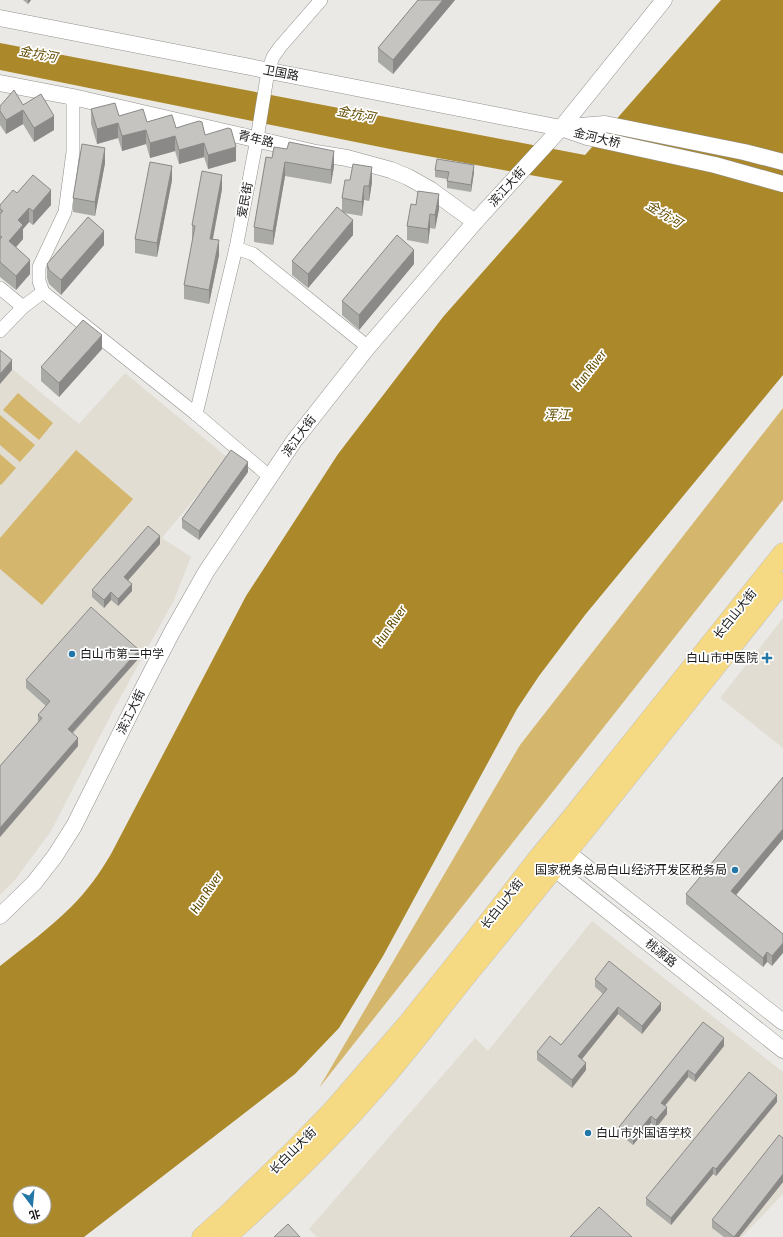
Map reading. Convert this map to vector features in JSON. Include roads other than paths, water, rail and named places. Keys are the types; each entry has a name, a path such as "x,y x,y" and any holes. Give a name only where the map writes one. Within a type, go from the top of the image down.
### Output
{"main road":[{"name":"长白山大街","path":"560,846 783,553"},
{"name":"长白山大街","path":"202,1237 293,1151 332,1111 414,1016 467,949 547,862 783,582"},
{"name":"长白山大街","path":"226,1237 258,1209 343,1124 379,1084 476,963 547,862"}],"street":[{"name":"爱民街","path":"196,414 236,248 267,78 273,57 321,0"},
{"name":"滨江大街","path":"0,916 34,883 56,856 77,819 172,632 206,572 294,441 368,348 476,222 561,128 664,0"},
{"name":"卫国路","path":"0,18 117,40 267,78 561,128"},
{"name":"青年路","path":"0,83 257,135 316,153 347,158 391,170 408,177 431,190 476,222"},
{"path":"73,98 73,152 65,212 39,267 39,281 43,292 196,414 270,477"},
{"name":"金河大桥","path":"561,128 604,124 744,152 783,162"},
{"name":"金河大桥","path":"561,128 587,137 715,164 783,184"},
{"path":"236,248 253,254 368,348"},
{"path":"0,288 23,307"},
{"path":"0,331 23,307 43,292"},
{"name":"桃源路","path":"560,846 783,1022"},
{"name":"桃源路","path":"547,862 783,1050"}],"water":[{"name":"浑江","path":"721,0 783,0 783,375 585,615 539,676 517,709 383,956 339,1028 295,1074 84,1237 0,1237 0,966 63,915 98,875 111,854 246,596 338,454 443,317 563,181 400,151 0,70 0,43 585,155"}],"place":[{"name":"白山市第二中学","path":"72,654"},
{"name":"白山市中医院","path":"767,658"},
{"name":"国家税务总局白山经济开发区税务局","path":"735,870"},
{"name":"白山市外国语学校","path":"588,1133"}],"water label":[{"name":"金坑河","path":"38,54"},
{"name":"金坑河","path":"356,114"},
{"name":"金坑河","path":"664,214"},
{"name":"Hun River","path":"589,370"},
{"name":"Hun River","path":"390,626"},
{"name":"Hun River","path":"206,893"}]}
